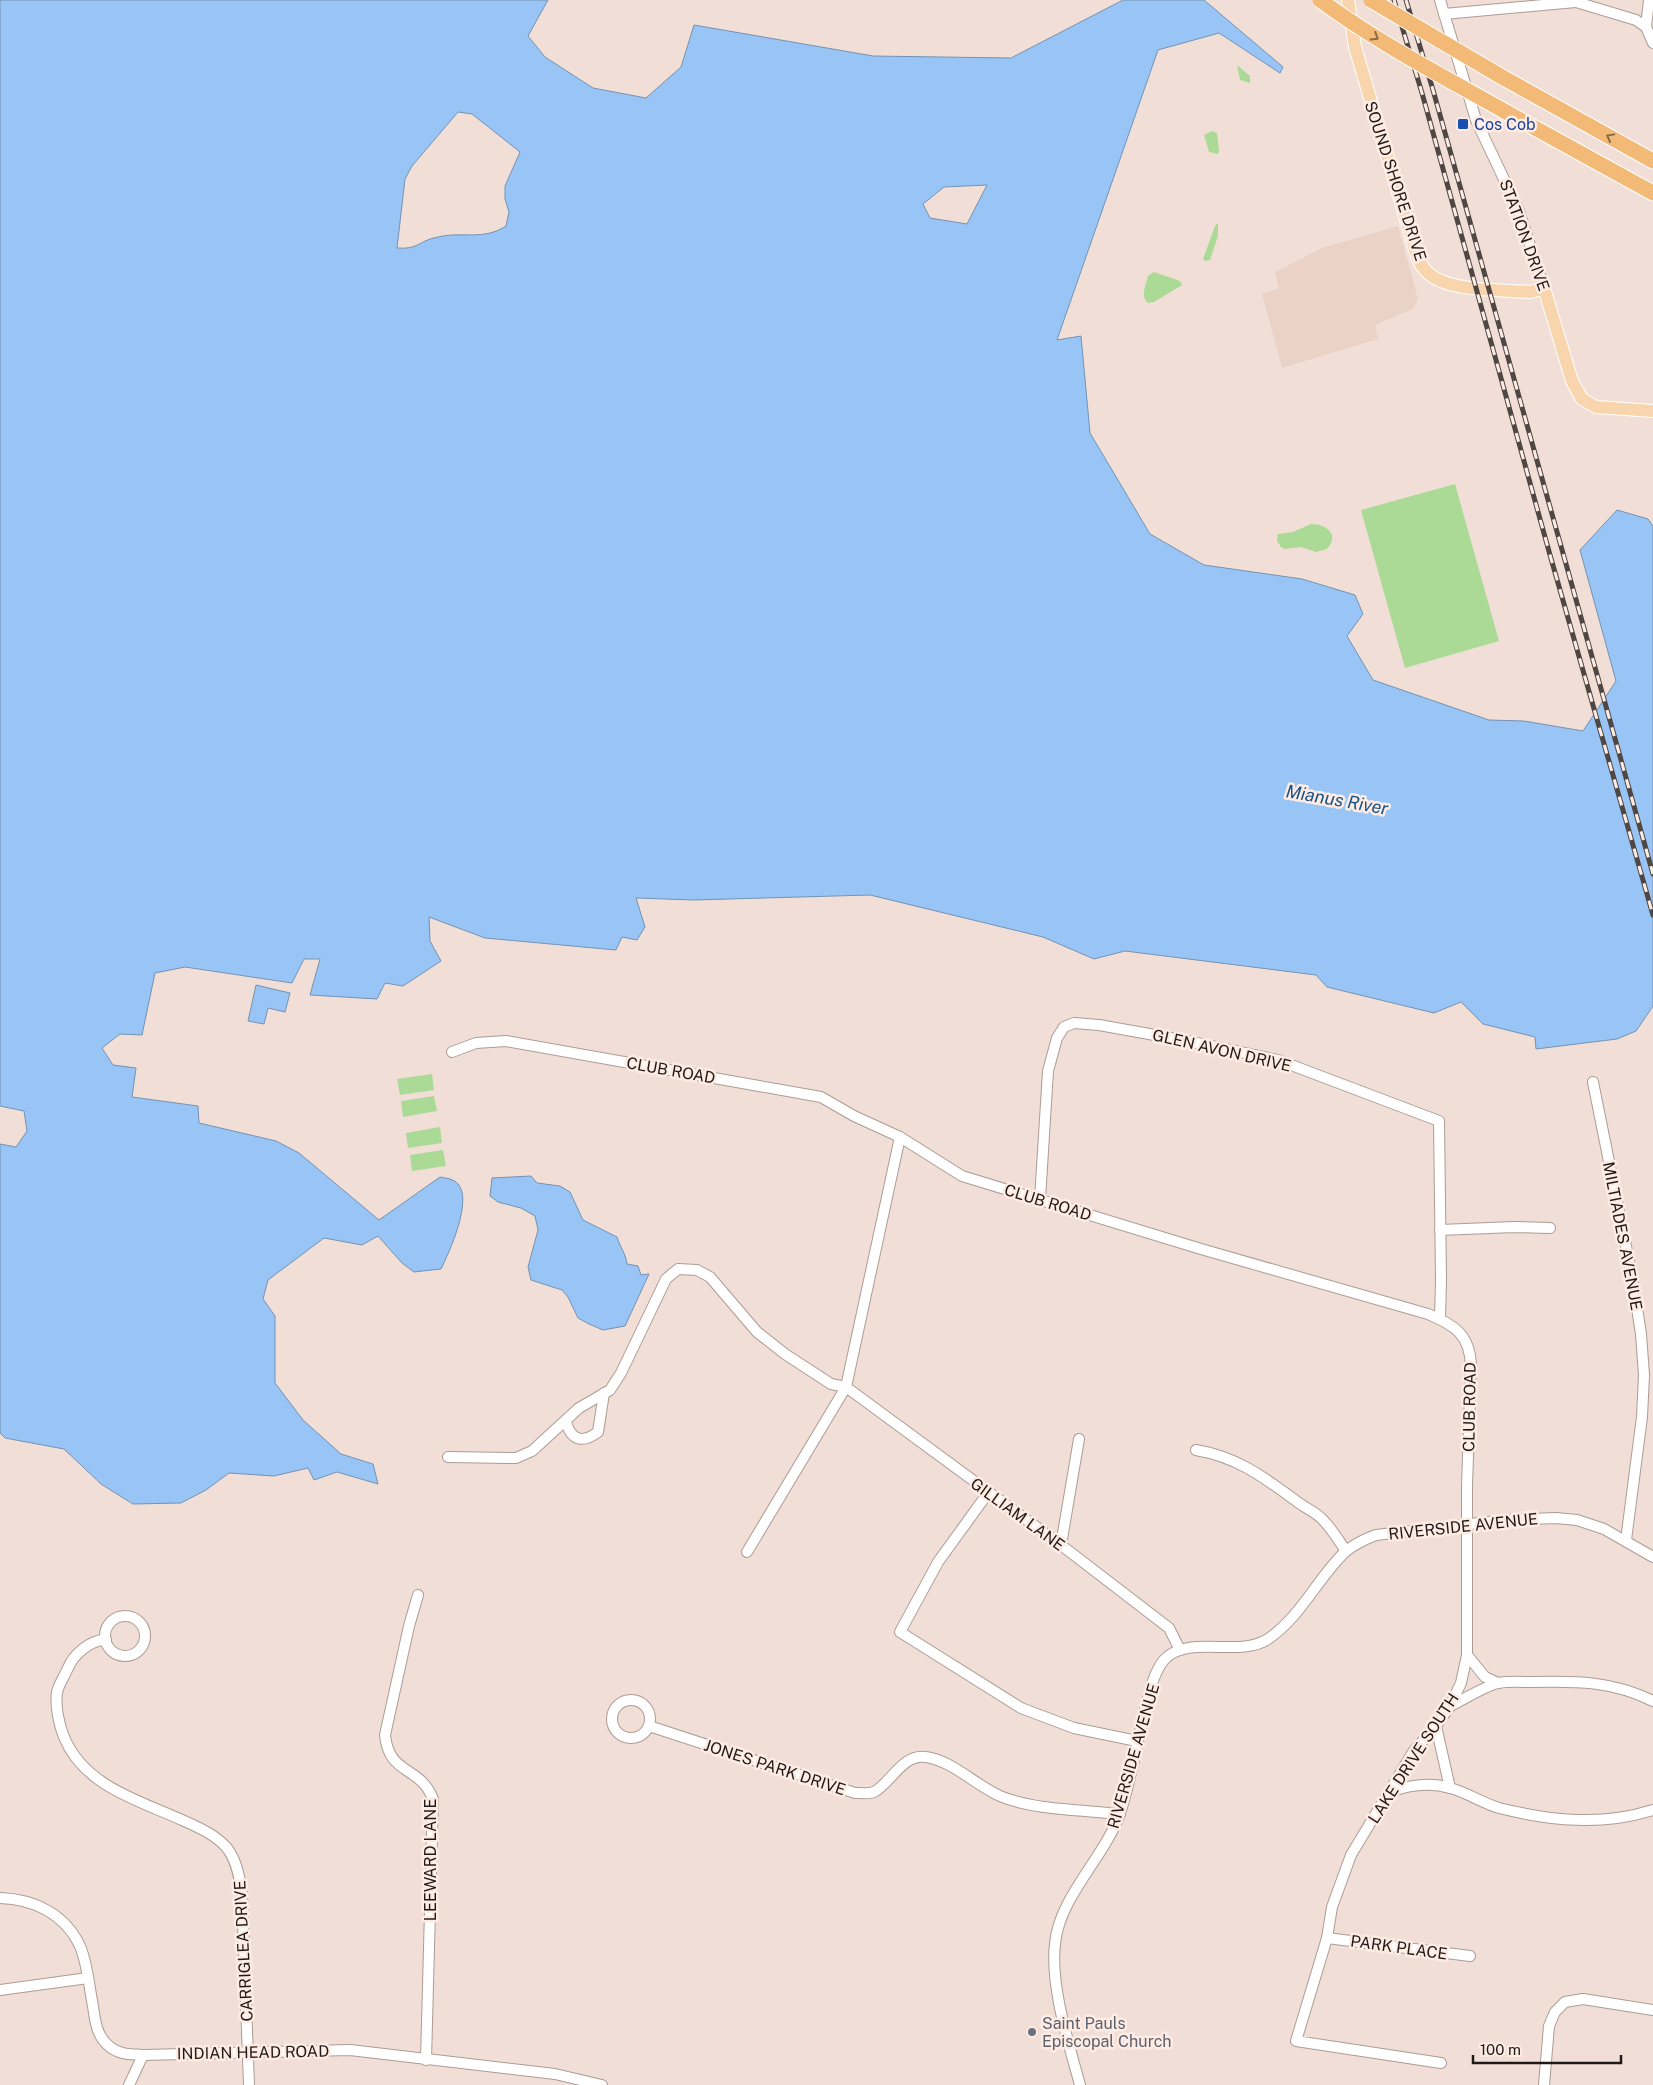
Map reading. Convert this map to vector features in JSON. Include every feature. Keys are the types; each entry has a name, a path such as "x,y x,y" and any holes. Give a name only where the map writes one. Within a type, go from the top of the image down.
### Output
{"highway":[{"path":"1320,0 1392,47 1653,194"},
{"path":"1371,0 1502,77 1653,161"}],"main road":[{"name":"SOUND SHORE DRIVE","path":"1348,0 1355,47 1414,248 1424,269 1436,279 1453,285 1531,292 1544,288"},
{"name":"STATION DRIVE","path":"1544,288 1574,388 1582,399 1596,407 1653,411"}],"street":[{"name":"STATION DRIVE","path":"1440,0 1476,120 1519,212 1544,288"},
{"path":"1649,0 1646,27 1653,43"},
{"path":"1444,14 1578,1 1618,13 1646,27"},
{"name":"GLEN AVON DRIVE","path":"1040,1200 1048,1071 1057,1038 1064,1028 1074,1023 1098,1025 1278,1060 1439,1121 1440,1319"},
{"name":"CLUB ROAD","path":"452,1052 476,1043 506,1041 821,1096 854,1116 900,1138 962,1176 1440,1319 1453,1326 1463,1336 1471,1355 1467,1524"},
{"name":"MILTIADES AVENUE","path":"1593,1082 1632,1276 1642,1342 1644,1375 1642,1417 1626,1540"},
{"path":"747,1552 846,1387 900,1138"},
{"path":"1440,1230 1514,1227 1550,1228"},
{"name":"GILLIAM LANE","path":"604,1393 610,1390 621,1373 666,1279 678,1269 697,1270 710,1277 757,1332 785,1354 831,1384 846,1387 1061,1545 1169,1628 1180,1650"},
{"path":"448,1457 516,1458 532,1451 566,1422 579,1408 604,1393"},
{"path":"566,1422 569,1432 574,1437 583,1439 591,1437 598,1432 604,1393"},
{"path":"1061,1545 1079,1439"},
{"path":"1196,1450 1214,1453 1236,1462 1272,1482 1323,1519 1346,1551"},
{"path":"988,1493 938,1562 900,1632 1021,1708 1074,1728 1137,1741"},
{"name":"RIVERSIDE AVENUE","path":"1080,2085 1061,2006 1054,1966 1056,1933 1068,1905 1110,1835 1120,1814 1151,1687 1164,1660 1180,1650 1250,1646 1267,1640 1288,1621 1346,1551 1361,1541 1376,1535 1528,1518 1568,1519 1594,1525 1626,1540 1653,1557"},
{"name":"LAKE DRIVE SOUTH","path":"1441,2063 1296,2041 1327,1938 1332,1907 1351,1855 1413,1752 1436,1726 1450,1706 1461,1683 1467,1655 1467,1524"},
{"name":"LEEWARD LANE","path":"418,1595 385,1735 386,1750 392,1759 399,1766 426,1783 433,1799 426,2060"},
{"path":"126,1615 135,1617 142,1623 145,1632 145,1640 141,1648 134,1654 125,1656 116,1654 109,1648 106,1640 106,1631 110,1623 117,1617 126,1615"},
{"name":"CARRIGLEA DRIVE","path":"106,1640 100,1640 91,1644 72,1659 57,1692 59,1723 73,1756 104,1785 200,1828 228,1849 240,1878 242,1895 249,2085"},
{"path":"1467,1655 1485,1677 1498,1683"},
{"path":"1450,1706 1498,1683 1580,1681 1625,1689 1653,1701"},
{"name":"JONES PARK DRIVE","path":"649,1726 855,1793 872,1793 911,1759 924,1756 941,1762 1000,1796 1029,1804 1120,1814"},
{"path":"1436,1726 1450,1788"},
{"path":"1386,1795 1399,1788 1416,1786 1450,1788 1498,1807 1557,1819 1609,1819 1653,1810"},
{"name":"INDIAN HEAD ROAD","path":"0,1898 30,1901 43,1907 63,1922 80,1946 96,2025 103,2040 111,2048 122,2054 350,2050 602,2085"},
{"name":"PARK PLACE","path":"1327,1938 1470,1956"},
{"path":"0,1990 88,1978"},
{"path":"1544,2085 1549,2026 1555,2012 1565,2002 1583,1999 1653,2010"},
{"path":"129,2085 143,2055"}],"shaded area":[{"path":"1398,226 1418,299 1413,309 1375,325 1378,339 1282,368 1262,294 1279,288 1275,272 1322,248"}],"green space":[{"path":"1237,65 1250,76 1250,83 1240,80"},
{"path":"1212,131 1217,133 1218,154 1209,152 1204,135"},
{"path":"1218,223 1218,236 1210,260 1205,261 1203,259 1215,226"},
{"path":"1154,272 1180,281 1182,285 1154,302 1148,303 1144,297 1144,290 1148,276"},
{"path":"1455,484 1499,641 1405,668 1361,510"},
{"path":"1311,524 1317,524 1330,531 1332,539 1327,549 1316,552 1301,547 1285,549 1277,541 1278,534 1293,532"},
{"path":"432,1074 434,1090 400,1095 397,1079"},
{"path":"434,1096 437,1111 403,1117 401,1101"},
{"path":"440,1127 442,1143 408,1148 406,1133"},
{"path":"443,1150 446,1166 412,1171 410,1155"}],"water":[{"name":"Mianus River","path":"0,0 548,0 528,36 545,57 593,88 646,98 681,67 694,25 873,56 1011,58 1123,0 1204,0 1283,67 1280,73 1219,33 1158,50 1057,340 1081,336 1090,433 1150,534 1204,565 1302,579 1355,595 1363,614 1347,636 1373,680 1489,720 1524,721 1583,731 1616,681 1580,550 1617,510 1648,519 1653,526 1653,1006 1636,1031 1617,1039 1536,1049 1535,1037 1483,1024 1461,1002 1434,1013 1327,987 1316,975 1125,951 1094,959 1043,937 870,895 694,900 636,898 645,927 637,940 622,937 616,950 485,938 429,917 430,941 441,961 403,986 385,983 377,999 310,995 320,959 304,959 292,983 185,967 155,973 142,1035 120,1034 102,1048 113,1065 136,1068 132,1097 198,1106 199,1123 276,1141 299,1153 379,1220 440,1177 454,1181 462,1192 463,1202 458,1226 441,1269 414,1272 402,1263 378,1236 362,1245 324,1238 268,1280 263,1299 275,1316 275,1383 303,1420 341,1454 373,1464 378,1484 337,1472 314,1480 308,1468 274,1476 229,1473 206,1490 181,1503 133,1504 101,1484 64,1449 5,1438 0,1433 0,1144 16,1147 27,1131 24,1111 0,1106","holes":["458,112 472,114 520,152 505,186 505,199 509,212 506,226 489,233 447,235 432,238 410,248 397,248 405,179 412,166","987,185 967,224 930,218 923,204 944,187"]},
{"path":"256,985 290,993 285,1012 268,1008 264,1024 248,1021"},
{"path":"531,1176 537,1183 560,1186 570,1192 583,1220 617,1237 627,1264 638,1266 641,1275 649,1274 625,1326 603,1330 589,1324 578,1318 568,1297 562,1290 531,1280 528,1267 538,1230 535,1216 521,1208 498,1202 490,1196 492,1178"}],"railway":[{"path":"1394,0 1422,93 1550,555 1653,915"},
{"path":"1406,0 1433,90 1653,874"}],"place":[{"name":"Cos Cob","path":"1463,124"},
{"name":"Saint Pauls Episcopal Church","path":"1032,2032"}]}
